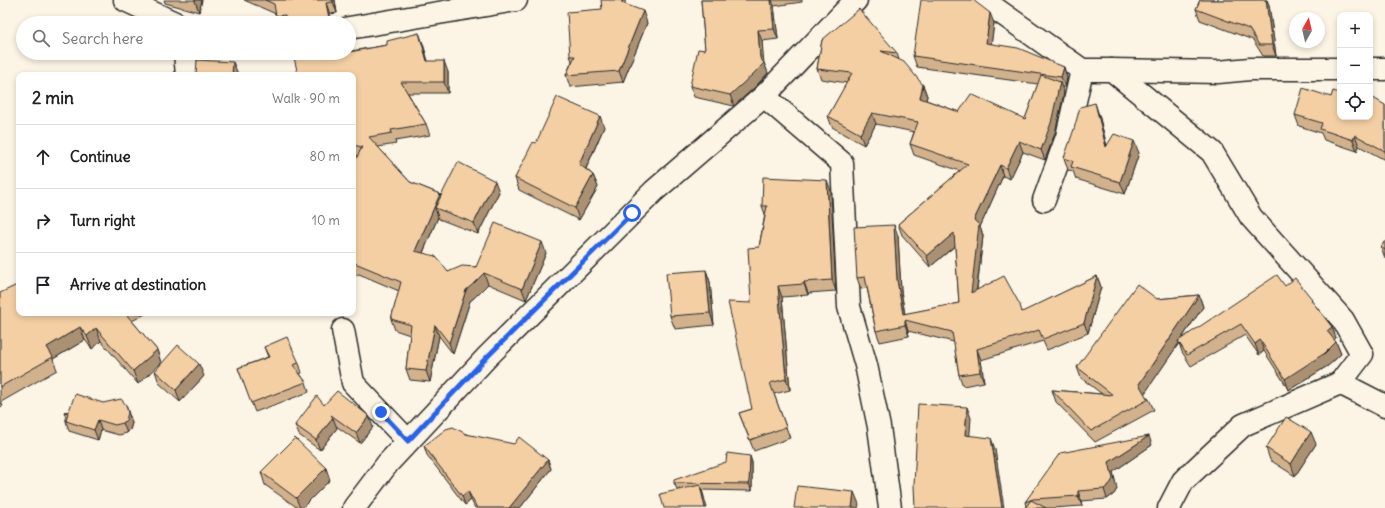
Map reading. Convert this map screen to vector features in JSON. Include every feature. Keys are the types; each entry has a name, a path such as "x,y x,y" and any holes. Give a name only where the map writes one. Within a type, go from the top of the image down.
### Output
{"street":[{"path":"125,0 160,16"},
{"path":"356,27 516,0"},
{"path":"354,508 388,463 494,351 654,191 764,96 856,0"},
{"path":"982,0 1082,70 1218,72 1250,69 1337,69"},
{"path":"186,60 187,72"},
{"path":"1373,69 1385,69"},
{"path":"1044,200 1067,138 1082,70"},
{"path":"1112,70 1212,152 1251,217 1343,320 1362,354 1340,383 1243,425 1183,481 1169,508"},
{"path":"764,96 842,163 849,307 866,365 879,427 890,508"},
{"path":"343,330 353,383 408,441"},
{"path":"1340,383 1385,406"}],"building":[{"path":"265,0 333,0 333,2 326,3 329,16 276,16 274,4"},
{"path":"601,0 622,0 622,3 643,11 619,71 566,75 575,56 570,56 567,12 602,9"},
{"path":"701,0 771,0 774,29 758,30 760,58 764,63 730,95 690,86 698,49 705,50"},
{"path":"921,0 973,0 990,13 986,43 1018,48 1064,67 1061,77 913,56"},
{"path":"1200,0 1266,0 1272,45 1259,45 1249,29 1196,9"},
{"path":"859,9 897,53 881,51 904,62 923,85 920,98 959,112 971,94 1025,119 1041,75 1060,82 1051,123 1041,150 1019,141 1006,168 1000,165 974,220 979,225 971,293 1004,276 1020,305 1022,312 1097,276 1084,323 1043,339 1039,330 977,349 980,372 959,375 952,332 905,320 905,325 876,331 865,277 857,278 854,227 894,225 897,280 903,314 959,303 954,233 927,256 898,224 968,164 910,144 918,122 872,113 860,134 828,116 852,73 817,69 822,40"},
{"path":"419,33 427,61 444,61 444,82 401,82 426,124 391,130 392,133 369,137 410,182 440,194 415,251 435,256 448,272 462,266 476,267 495,223 542,242 522,289 484,273 466,290 449,343 435,325 426,371 406,369 411,325 391,319 401,282 356,263 356,159 362,147 356,146 356,72 297,72 295,60 356,60 356,51 387,45 387,41"},
{"path":"197,60 233,62 232,72 196,72"},
{"path":"1303,88 1331,97 1333,91 1337,92 1337,120 1373,120 1373,98 1385,105 1385,151 1355,135 1353,140 1320,129 1322,123 1295,115"},
{"path":"557,97 600,116 579,164 593,175 575,208 515,178 533,142 536,143"},
{"path":"1095,103 1106,147 1114,134 1134,141 1120,182 1071,167 1073,161 1064,158 1080,107"},
{"path":"458,162 495,181 474,223 435,208"},
{"path":"763,177 827,180 832,280 778,286 786,379 770,383 786,427 750,440 739,413 752,409 728,302 751,303 748,248 759,247 767,206 762,206"},
{"path":"1385,241 1385,250 1381,247"},
{"path":"706,270 710,313 670,316 666,273"},
{"path":"1277,275 1285,286 1295,278 1332,327 1327,331 1336,342 1325,353 1285,379 1260,340 1255,344 1241,324 1187,355 1178,341"},
{"path":"1137,284 1157,299 1199,295 1139,384 1149,399 1091,431 1052,390 1113,395 1077,367"},
{"path":"16,285 16,316 128,316 157,350 133,371 96,328 87,336 80,327 47,347 53,357 0,387 0,293"},
{"path":"287,337 299,363 293,365 306,382 251,403 238,368 269,357 264,347"},
{"path":"178,345 199,364 176,390 155,371"},
{"path":"337,391 369,416 356,433 331,415 333,418 316,440 295,425 317,396 324,405"},
{"path":"75,394 103,403 121,399 126,405 128,413 126,420 123,423 115,425 98,420 94,430 66,421 68,413 64,412 69,411"},
{"path":"918,404 967,407 965,435 991,438 1002,508 915,508 914,486"},
{"path":"1286,417 1311,432 1291,464 1266,448"},
{"path":"453,427 466,434 514,444 519,437 548,460 509,508 477,508 468,491 462,496 424,446 446,429"},
{"path":"1149,436 1109,462 1113,479 1104,489 1078,491 1078,496 1033,499 1025,502 1060,453"},
{"path":"295,438 326,468 296,498 261,472"},
{"path":"727,453 750,456 749,484 674,483 674,480 726,462"},
{"path":"700,485 705,508 664,508 660,494"},
{"path":"797,486 854,492 852,508 794,508"},
{"path":"1031,500 1046,508 1025,508"}],"route":[{"path":"381,412 408,441 488,356 632,213"}]}
